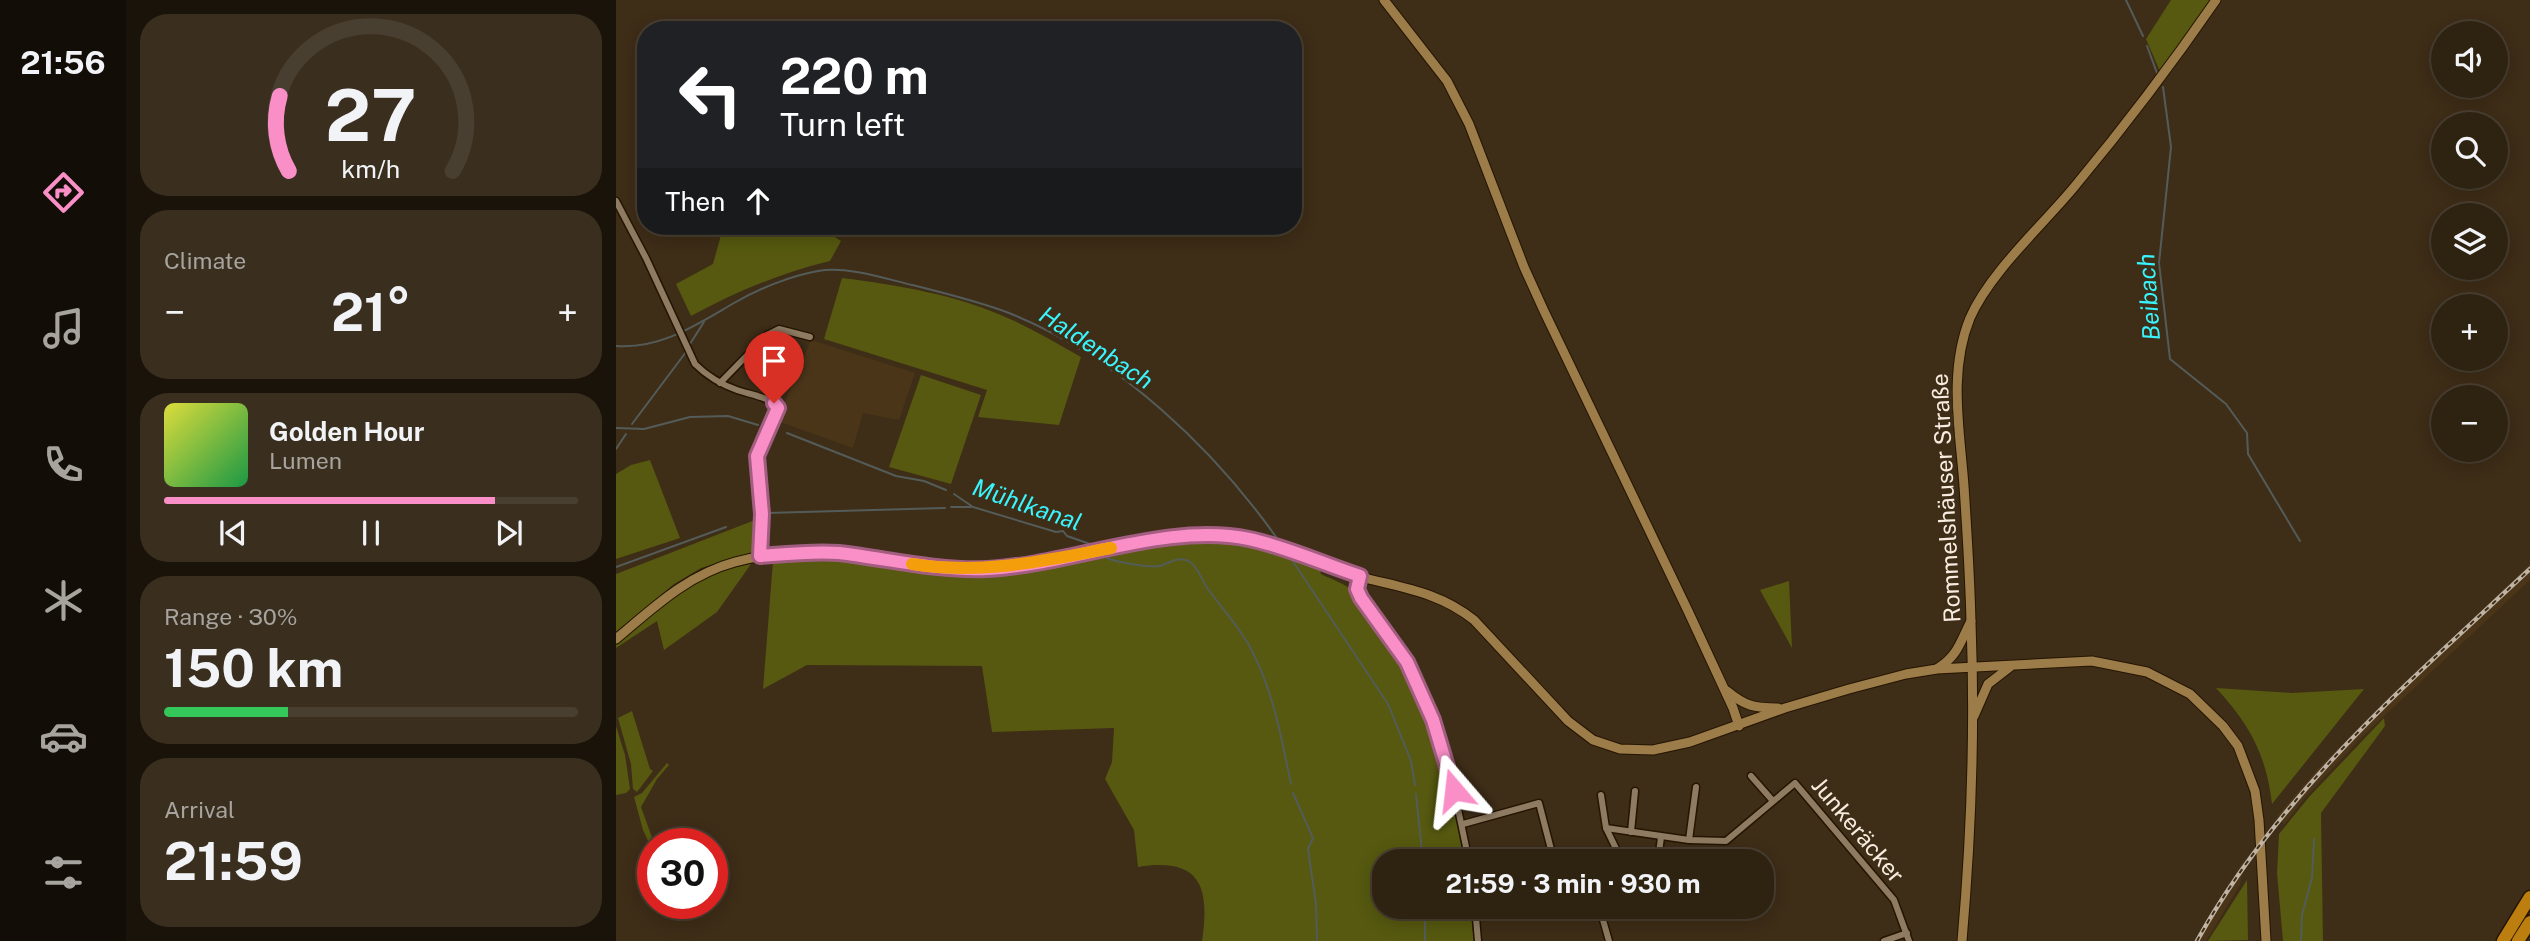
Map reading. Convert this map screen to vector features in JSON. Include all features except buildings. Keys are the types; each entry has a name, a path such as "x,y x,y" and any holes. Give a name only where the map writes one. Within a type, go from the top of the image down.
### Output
{"highway":[{"path":"2503,941 2530,897"},
{"path":"2518,941 2530,922"}],"main road":[{"path":"1384,0 1447,81 1469,124 1544,311 1739,726"},
{"name":"Rommelshäuser Straße","path":"1962,941 1968,851 1972,667 1957,404 1958,360 1964,335 1972,315 1994,279 2081,179 2160,79 2216,0"},
{"path":"616,639 671,593 693,579 711,569 760,556 837,553 939,568 987,569 1031,564 1171,538 1204,536 1248,539 1360,576 1439,597 1457,607 1479,626 1568,721 1593,740 1620,749 1653,750 1690,742 1785,708 1906,674 1937,669 2092,662 2147,672 2189,694 2224,726 2238,746 2255,791 2262,843 2266,941"},
{"path":"1937,669 1949,661 1959,649 1971,620"},
{"path":"1971,724 1988,684 2011,666"},
{"path":"1723,688 1739,701 1755,708 1785,708"}],"street":[{"path":"616,201 646,257 695,364 708,377 766,398 778,408 757,456 762,514 760,556"},
{"path":"720,383 768,335 779,329 810,337"},
{"path":"1360,576 1357,589 1361,598 1407,662 1433,720 1463,824 1467,849"},
{"path":"1751,776 1773,801"},
{"name":"Junkeräcker","path":"1606,828 1715,843 1726,841 1795,783 1888,892 1899,910 1908,937"},
{"path":"1689,840 1696,787"},
{"path":"1631,832 1635,791"},
{"path":"1601,795 1606,828 1616,849"},
{"path":"1463,824 1539,803 1551,849"},
{"path":"1660,849 1661,837"},
{"path":"1476,919 1478,941"},
{"path":"1603,920 1609,941"},
{"path":"1884,941 1908,937"}],"shaded area":[{"path":"2171,0 2216,0 2162,76 2146,39"},
{"path":"721,235 831,235 841,241 830,261 759,284 691,316 676,284 713,264"},
{"path":"842,278 906,288 970,303 1019,323 1081,357 1059,425 978,417 987,390 824,339"},
{"path":"811,340 915,373 899,420 863,413 853,448 777,421"},
{"path":"921,375 981,395 951,484 889,467"},
{"path":"650,460 680,538 616,559 616,474 631,465"},
{"path":"755,520 760,524 760,533 754,552 701,568 674,584 616,632 616,574"},
{"path":"1172,540 1247,541 1318,564 1321,574 1351,589 1367,607 1402,661 1437,744 1463,849 1372,849 1372,919 1471,919 1474,941 1202,941 1204,905 1197,880 1176,867 1138,867 1134,830 1105,779 1112,762 1114,728 992,732 982,666 807,665 763,689 773,561 803,556 986,572"},
{"path":"751,564 717,612 664,650 657,621 616,648 616,645 663,606 693,585 729,569"},
{"path":"2530,564 2530,580 2365,734 2303,800 2284,825 2278,815 2324,762"},
{"path":"1789,581 1792,648 1760,590"},
{"path":"2216,688 2292,693 2364,689 2272,804 2261,755 2247,728"},
{"path":"632,711 650,769 653,771 637,792 633,789 631,764 618,718"},
{"path":"2384,718 2385,726 2321,813 2323,941 2283,941 2277,873 2279,834 2309,797"},
{"path":"616,726 625,755 630,789 626,793 616,795"},
{"path":"667,763 669,765 657,779 641,807 649,828 642,828 634,797 642,793"},
{"path":"2244,860 2240,885 2206,941 2194,941"},
{"path":"2247,880 2248,940 2208,941"}],"waterway":[{"name":"Beibach","path":"2126,0 2143,36"},
{"name":"Beibach","path":"2147,46 2157,73"},
{"name":"Beibach","path":"2163,87 2171,147 2159,263 2170,359 2226,404 2247,433 2248,454 2300,541"},
{"name":"Haldenbach","path":"616,346 663,340 764,288 818,271 841,270 865,274 973,301 1049,331 1125,380 1194,440 1226,474 1281,544"},
{"path":"688,347 704,322"},
{"path":"632,424 686,352"},
{"name":"Mühlkanal","path":"616,428 644,429 690,417 728,416 758,425"},
{"name":"Mühlkanal","path":"787,433 896,476 924,481 946,490"},
{"path":"616,449 626,434"},
{"name":"Mühlkanal","path":"954,494 973,507 1056,532 1063,531 1067,536 1090,544"},
{"path":"951,507 971,507"},
{"path":"767,513 945,508"},
{"path":"616,567 726,527"},
{"name":"Haldenbach","path":"1288,554 1388,704 1411,761 1415,785"},
{"name":"Mühlkanal","path":"1107,558 1155,566 1182,559 1195,567 1244,638 1261,670 1277,718 1291,784"},
{"name":"Mühlkanal","path":"1293,793 1313,838 1308,849 1316,904 1317,941"},
{"name":"Haldenbach","path":"1416,794 1422,849"},
{"name":"Beibach","path":"2301,941 2302,915 2312,878 2314,839"},
{"name":"Haldenbach","path":"1425,919 1425,941"}],"railway":[{"path":"2197,941 2266,836 2306,788 2348,742 2438,654 2530,569"}],"slow traffic":[{"path":"912,564 939,568 987,569 1031,564 1111,548"}],"route":[{"path":"774,403 778,408 777,414 761,442 757,456 762,514 760,556 837,553 939,568 987,569 1031,564 1171,538 1204,536 1248,539 1304,556 1360,576 1357,589 1361,598 1407,662 1433,720 1454,790"}]}
